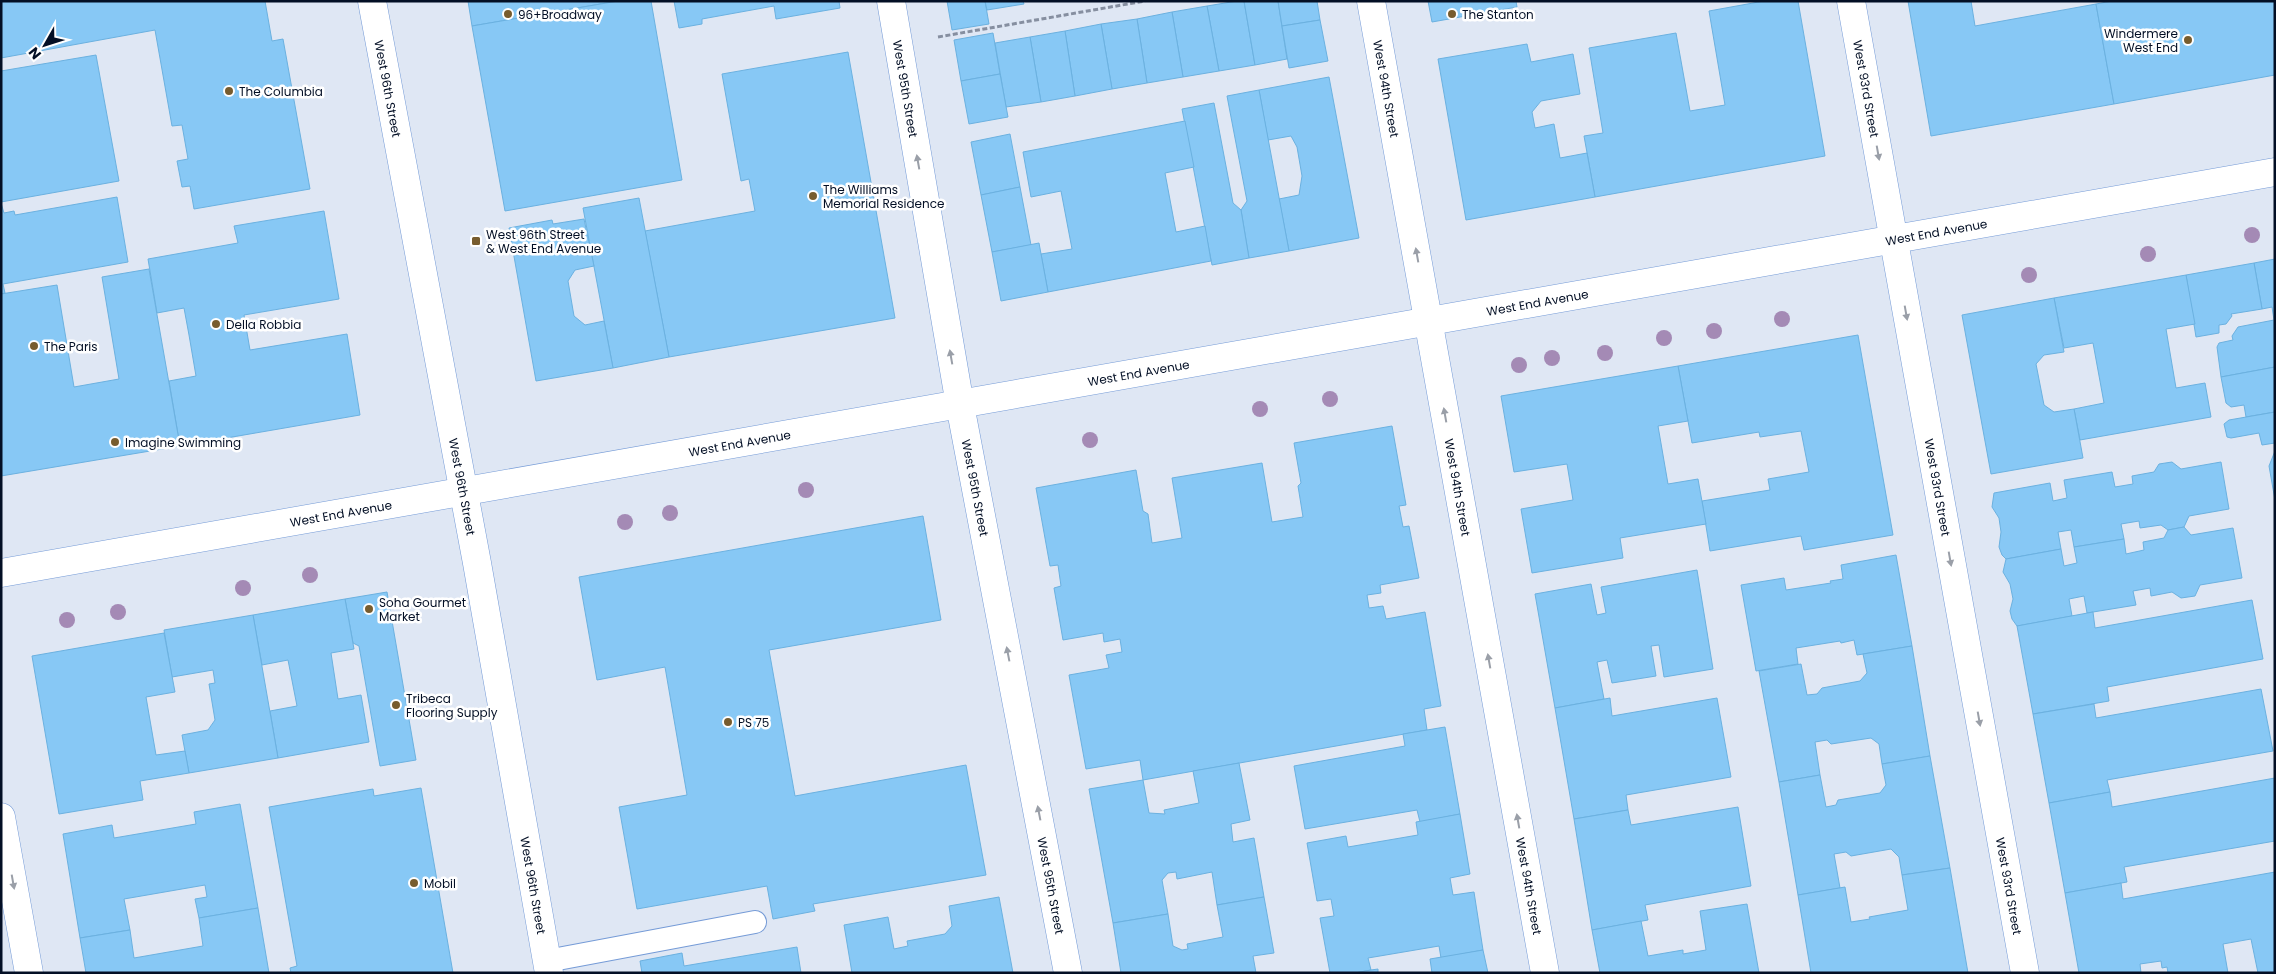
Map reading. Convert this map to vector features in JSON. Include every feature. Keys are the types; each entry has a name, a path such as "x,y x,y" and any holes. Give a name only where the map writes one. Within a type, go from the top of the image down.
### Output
{"street":[{"name":"West 96th Street","path":"372,1 464,491 548,967"},
{"name":"West 95th Street","path":"891,1 960,405 1068,973"},
{"name":"West 94th Street","path":"1371,1 1545,973"},
{"name":"West 93rd Street","path":"1851,1 2025,973"},
{"name":"West End Avenue","path":"1,573 2275,172"},
{"path":"1,817 29,973"}],"lane":[{"path":"548,967 755,922"}],"path":[{"path":"938,37 1145,1"}],"building":[{"name":"The Columbia","path":"1,1 265,1 272,41 283,39 310,189 194,209 190,186 182,187 177,161 188,159 182,125 172,126 155,30 1,58"},
{"name":"96+Broadway","path":"468,1 618,1 472,26"},
{"path":"618,1 651,1 682,180 505,211 472,26"},
{"path":"674,1 839,1 840,8 776,19 774,6 702,19 702,24 679,28"},
{"path":"947,1 985,1 989,24 952,30"},
{"path":"985,1 1023,1 1024,4 987,10"},
{"path":"1244,1 1255,65 1219,71 1207,6"},
{"path":"1244,1 1278,1 1287,59 1255,65"},
{"path":"1278,1 1317,1 1320,20 1282,26"},
{"name":"The Stanton","path":"1428,1 1516,1 1517,7 1432,22"},
{"path":"1764,1 1798,1 1825,156 1595,197 1584,136 1603,133 1589,48 1676,33 1690,111 1725,105 1709,11"},
{"path":"1908,1 1971,1 1975,26 2096,4 2114,104 1931,136"},
{"name":"Windermere West End","path":"2112,1 2275,1 2275,75 2114,104 2096,4"},
{"path":"1207,6 1219,71 1183,77 1172,12"},
{"path":"1172,12 1183,77 1147,83 1137,19"},
{"path":"1137,19 1147,83 1112,89 1101,24"},
{"path":"1320,20 1328,61 1289,68 1282,26"},
{"path":"1101,24 1112,89 1075,96 1065,31"},
{"path":"1065,31 1075,96 1041,102 1030,37"},
{"path":"993,33 1000,74 961,81 954,40"},
{"path":"1030,37 1041,102 1006,107 995,43"},
{"path":"1527,44 1531,62 1573,54 1580,94 1541,101 1532,112 1535,128 1554,124 1560,158 1587,153 1595,197 1466,220 1438,59"},
{"name":"The Williams Memorial Residence","path":"848,52 895,318 669,357 645,231 755,211 749,179 741,181 722,74"},
{"path":"96,55 119,181 1,202 1,71"},
{"path":"1000,74 1008,117 969,124 961,81"},
{"path":"1329,77 1359,238 1289,251 1279,199 1299,195 1302,176 1297,147 1291,136 1268,140 1259,90"},
{"path":"1259,90 1289,251 1249,258 1241,210 1247,201 1227,96"},
{"path":"1214,103 1233,203 1241,210 1249,258 1212,265 1182,109"},
{"path":"1185,121 1194,167 1165,173 1176,232 1205,226 1211,261 1048,292 1041,254 1072,249 1061,191 1031,197 1023,152"},
{"path":"1010,134 1020,187 981,195 971,142"},
{"path":"1020,187 1031,245 992,252 981,195"},
{"path":"117,197 128,262 3,284 5,293 1,294 1,203 4,213 14,211 15,215"},
{"path":"639,198 669,357 613,368 583,208"},
{"name":"Della Robbia","path":"324,211 339,299 244,315 250,350 347,334 360,415 180,446 169,381 196,376 189,335 184,308 157,313 148,259 238,243 234,226"},
{"path":"584,219 594,266 575,270 568,281 574,316 585,325 604,321 613,368 536,381 509,228 552,220 553,224"},
{"path":"1039,243 1048,292 1001,301 992,252"},
{"path":"2275,259 2274,320 2272,307 2262,309 2254,263"},
{"path":"2254,263 2262,309 2231,314 2232,316 2226,324 2219,325 2219,333 2196,337 2186,275"},
{"name":"The Paris","path":"149,269 180,446 1,476 1,294 57,285 74,387 119,379 102,277"},
{"path":"2186,275 2195,324 2166,329 2176,388 2205,383 2211,417 2080,440 2074,409 2104,403 2093,343 2064,348 2054,298"},
{"path":"2054,298 2064,352 2044,355 2036,364 2044,405 2054,412 2074,409 2083,458 1991,474 1962,315"},
{"path":"2274,320 2275,367 2221,377 2217,347 2219,343 2233,340 2232,336 2238,327"},
{"path":"1858,335 1893,535 1804,550 1801,536 1710,551 1702,501 1770,490 1768,479 1809,472 1801,431 1760,437 1759,432 1692,443 1678,366"},
{"path":"1678,366 1688,421 1658,426 1668,484 1698,479 1706,524 1620,538 1623,558 1532,573 1521,509 1573,500 1567,464 1514,472 1501,396"},
{"path":"2275,367 2275,412 2246,417 2244,405 2231,407 2226,403 2221,377"},
{"path":"2275,412 2275,443 2262,445 2259,433 2227,437 2224,424 2229,420"},
{"path":"1392,426 1406,505 1399,506 1403,527 1409,526 1419,578 1380,585 1381,593 1367,595 1369,608 1383,606 1386,619 1425,612 1441,706 1424,709 1427,730 1143,780 1140,760 1086,769 1069,675 1109,668 1106,655 1122,652 1120,639 1104,642 1103,633 1063,640 1054,588 1061,586 1058,565 1050,566 1036,488 1136,470 1143,511 1148,514 1152,543 1182,538 1172,478 1262,463 1272,522 1303,517 1298,486 1301,483 1294,443"},
{"path":"2275,451 2275,500 2269,466"},
{"path":"2172,462 2181,469 2221,462 2229,509 2189,516 2184,527 2168,530 2161,525 2140,528 2139,521 2121,524 2124,539 2074,547 2071,530 2058,532 2061,549 2006,559 2002,555 1999,547 2001,532 1999,518 1992,507 1994,493 2050,483 2053,501 2067,498 2064,480 2112,472 2115,487 2133,484 2132,476 2154,472 2159,464"},
{"name":"PS 75","path":"923,516 941,620 769,650 795,796 966,765 986,875 813,904 815,911 773,919 767,886 637,909 619,807 687,795 665,667 597,680 579,577"},
{"path":"2184,527 2191,535 2233,528 2242,578 2200,585 2195,596 2181,598 2172,592 2151,596 2150,588 2133,591 2136,605 2087,613 2084,596 2069,599 2072,616 2017,626 2012,619 2010,611 2013,599 2010,584 2003,572 2006,559 2061,549 2064,566 2077,563 2074,547 2124,539 2126,554 2144,550 2143,542 2164,538 2168,530"},
{"path":"1896,555 1912,646 1857,655 1854,640 1796,648 1798,664 1756,671 1741,585 1784,578 1786,590 1831,583 1830,581 1843,579 1841,565"},
{"path":"1697,570 1713,669 1664,677 1659,645 1651,646 1656,676 1612,683 1607,660 1597,662 1604,699 1555,708 1535,594 1591,584 1597,615 1606,613 1601,587"},
{"path":"387,592 416,760 380,766 359,646 353,643 345,599"},
{"path":"345,599 354,649 331,653 338,699 361,695 369,742 278,758 270,711 297,706 288,660 262,665 253,615"},
{"path":"2252,600 2263,659 2107,687 2109,701 2033,714 2017,626 2093,612 2095,628"},
{"path":"253,615 278,758 189,773 182,735 208,730 215,720 209,684 215,683 213,670 172,677 164,630"},
{"path":"164,633 175,692 146,697 156,755 185,751 189,773 140,781 143,800 59,814 32,656"},
{"path":"1912,646 1930,756 1882,764 1879,744 1871,738 1831,744 1827,740 1815,742 1820,775 1779,782 1759,671 1801,664 1807,695 1817,694 1822,688 1860,681 1867,673 1863,654"},
{"path":"2261,689 2273,751 2107,780 2110,792 2049,803 2033,714 2094,704 2096,718"},
{"path":"1610,698 1612,716 1717,698 1731,777 1626,795 1628,810 1574,819 1555,708"},
{"path":"1445,727 1460,814 1420,822 1417,810 1305,829 1294,766 1405,746 1403,734"},
{"path":"1930,756 1950,868 1902,875 1899,857 1891,849 1851,856 1846,852 1834,854 1840,888 1798,895 1779,782 1820,775 1826,807 1836,805 1838,800 1880,793 1886,785 1882,764"},
{"path":"1239,763 1250,820 1231,824 1233,842 1254,838 1264,897 1217,905 1212,872 1177,879 1176,872 1168,873 1162,880 1168,914 1113,923 1089,789 1143,780 1149,813 1165,814 1164,810 1199,803 1193,771"},
{"path":"2275,778 2275,841 2124,867 2127,882 2065,893 2049,803 2110,792 2112,807"},
{"path":"421,788 453,973 291,973 290,968 297,966 269,807 373,789 374,796"},
{"path":"240,804 258,908 199,918 195,899 207,897 205,885 124,899 130,930 80,938 63,834 112,825 114,838 196,824 194,812"},
{"path":"1738,807 1751,886 1645,905 1648,920 1592,930 1574,819 1628,810 1631,825"},
{"path":"1460,814 1470,874 1450,878 1453,895 1474,892 1483,950 1441,958 1439,946 1368,958 1371,970 1355,973 1330,973 1320,918 1334,916 1331,899 1317,901 1307,843 1346,836 1348,847 1418,835 1416,822"},
{"path":"1950,868 1968,973 1811,973 1798,895 1845,887 1851,922 1870,919 1869,917 1908,910 1902,875"},
{"path":"2275,872 2275,973 2258,973 2251,939 2223,944 2228,973 2168,973 2167,967 2162,968 2161,961 2140,964 2141,973 2079,973 2065,893 2121,883 2123,899"},
{"path":"999,897 1013,973 852,973 844,925 888,917 894,949 908,946 907,941 945,934 952,926 949,906"},
{"path":"1264,897 1274,953 1253,956 1256,973 1121,973 1113,923 1168,914 1173,946 1182,950 1188,949 1187,944 1223,937 1217,905"},
{"path":"1747,904 1759,973 1600,973 1592,930 1641,921 1648,956 1683,950 1683,954 1706,950 1700,911"},
{"path":"258,908 269,973 86,973 80,938 130,930 134,958 203,946 199,918"},
{"path":"797,947 801,973 642,973 640,961 682,953 684,966"},
{"path":"1483,950 1488,973 1432,973 1430,959"},
{"path":"1378,969 1378,973 1355,973 1371,970"}],"place":[{"name":"96+Broadway","path":"508,14"},
{"name":"The Stanton","path":"1452,14"},
{"name":"Windermere West End","path":"2188,40"},
{"name":"The Columbia","path":"229,91"},
{"name":"The Williams Memorial Residence","path":"813,196"},
{"name":"West 96th Street & West End Avenue","path":"476,241"},
{"name":"Della Robbia","path":"216,324"},
{"name":"The Paris","path":"34,346"},
{"name":"Imagine Swimming","path":"115,442"},
{"name":"Soha Gourmet Market","path":"369,609"},
{"name":"Tribeca Flooring Supply","path":"396,705"},
{"name":"PS 75","path":"728,722"},
{"name":"Mobil","path":"414,883"}]}
